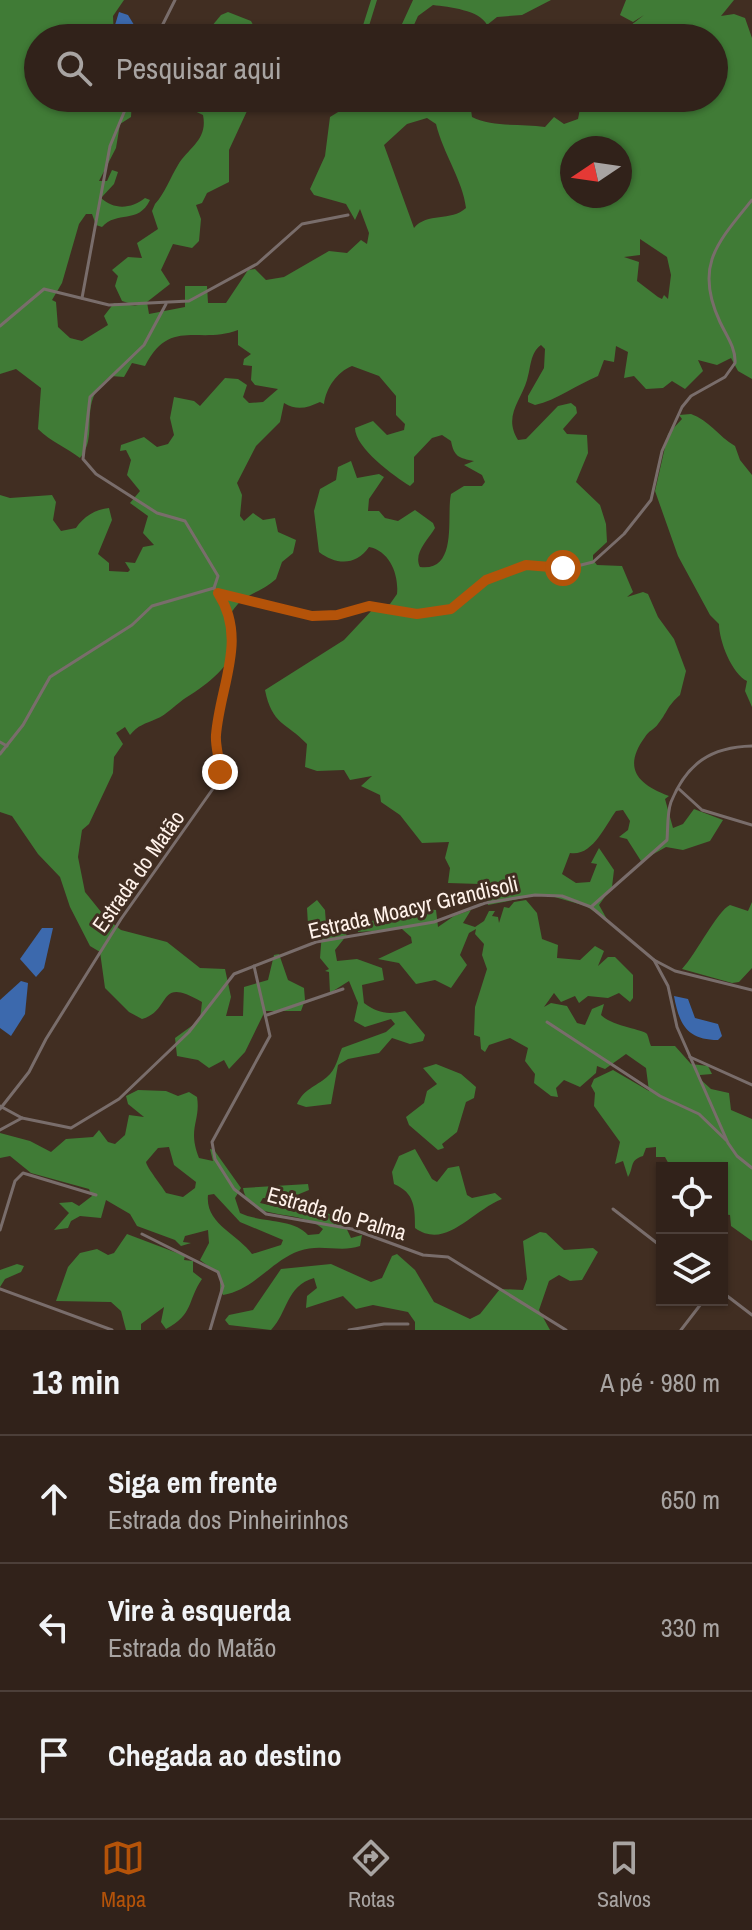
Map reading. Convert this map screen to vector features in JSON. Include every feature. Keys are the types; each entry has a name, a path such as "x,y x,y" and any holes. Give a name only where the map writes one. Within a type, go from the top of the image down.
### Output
{"street":[{"path":"163,24 175,0"},
{"path":"82,298 110,146 124,112"},
{"path":"218,593 312,616 337,615 369,606 417,614 451,609 486,580 526,565 569,568 595,560 620,538 651,500 662,451 682,407 691,396 725,377 733,367 734,351 711,301 708,277 716,245 752,200"},
{"path":"0,326 41,289 109,305 166,304 192,300 249,269 306,222 348,215"},
{"path":"0,754 50,677 132,625 152,606 214,588 218,578 211,561 185,521 157,513 96,474 83,459 90,397 144,345 166,304"},
{"name":"Estrada do Matão","path":"0,1107 29,1072 46,1039 121,919 217,783 220,759 216,732 234,631 227,608 214,588"},
{"path":"0,742 7,746"},
{"path":"752,746 715,750 700,759 670,804 667,840 591,907 654,960 684,976 733,983 752,990"},
{"path":"679,789 702,810 752,825"},
{"name":"Estrada Moacyr Grandisoli","path":"0,1107 22,1118 71,1128 103,1111 189,1032 227,980 316,942 434,922 485,903 547,894 591,907"},
{"path":"654,960 668,986 675,1019 728,1143"},
{"name":"Estrada do Palma","path":"254,966 270,1036 212,1142 219,1167 244,1200 280,1219 352,1229 423,1255 448,1257 566,1330"},
{"path":"267,1015 343,989"},
{"path":"547,1022 660,1096 699,1114 752,1168"},
{"path":"690,1057 752,1085"},
{"path":"1,1127 22,1118"},
{"path":"0,1230 15,1181 23,1173 96,1195"},
{"path":"613,1209 656,1242"},
{"path":"142,1234 218,1272 223,1286 210,1330"},
{"path":"0,1289 112,1330"},
{"path":"728,1297 752,1315"},
{"path":"681,1330 699,1306"},
{"path":"349,1330 408,1324"}],"green space":[{"path":"0,0 124,0 113,16 113,24 24,24 24,112 131,112 131,117 120,124 116,148 99,181 107,181 112,170 118,172 114,184 101,198 111,205 123,207 145,198 150,200 140,212 114,219 102,227 96,225 92,214 86,214 79,224 62,283 52,300 56,302 58,327 70,338 82,341 108,325 104,316 114,303 138,306 122,301 115,286 118,276 112,270 128,257 142,258 137,243 158,229 152,211 155,204 203,131 203,115 197,112 247,112 229,150 229,182 207,193 202,203 196,205 201,219 199,241 192,248 173,244 161,270 170,284 147,302 149,314 185,307 185,286 207,286 208,303 226,303 248,270 255,269 266,280 284,277 329,251 347,253 361,240 367,244 369,233 360,209 355,220 346,204 314,195 310,189 325,156 330,117 338,112 471,112 472,117 498,124 545,127 554,117 564,124 578,119 579,112 728,112 728,24 632,24 644,15 633,22 620,15 626,0 734,0 721,16 734,14 745,18 752,38 752,379 738,371 731,358 717,365 698,360 703,371 685,389 672,381 663,388 646,389 634,376 624,378 628,352 616,346 614,362 604,360 598,376 535,405 528,402 528,396 544,368 545,349 541,345 533,356 512,423 518,440 526,439 558,406 571,403 576,407 577,413 563,429 567,434 587,435 588,453 576,482 600,505 606,524 607,542 593,555 593,560 597,565 622,566 633,592 627,597 643,592 648,594 658,617 674,639 686,671 680,695 638,748 634,766 636,773 648,786 669,796 665,799 673,828 683,824 694,809 723,820 710,841 683,850 666,847 641,861 627,839 619,837 628,830 630,821 623,810 616,811 591,845 578,853 570,853 562,874 576,883 590,882 597,864 591,863 599,848 614,870 612,887 599,905 608,921 586,906 544,894 488,905 487,894 480,884 448,883 450,868 445,858 449,842 422,843 400,815 381,802 380,795 361,786 372,776 350,780 344,770 317,771 305,767 307,744 276,717 265,690 344,640 375,607 390,604 397,594 392,565 376,549 369,547 358,558 346,562 319,552 314,511 320,489 336,480 338,467 351,461 357,478 379,474 384,477 369,499 368,511 379,511 385,518 398,521 415,510 435,528 418,557 420,567 441,561 446,552 451,494 464,486 482,486 485,482 482,475 464,465 474,461 458,456 451,441 442,435 432,438 414,457 414,482 410,486 376,461 361,444 355,428 373,421 387,435 404,430 405,424 396,415 396,396 379,376 352,366 333,381 324,404 320,402 298,408 284,403 280,422 256,446 237,483 242,495 240,516 244,521 253,513 263,520 275,518 278,532 296,540 293,553 282,562 276,579 244,599 233,610 228,619 235,643 217,675 164,715 130,735 125,727 116,733 123,744 114,757 113,773 89,824 82,830 78,857 85,892 106,918 121,930 167,942 200,968 225,969 231,997 226,1016 243,1016 244,987 268,980 274,955 279,954 288,980 304,988 305,1000 301,1011 265,1011 245,1052 229,1069 224,1060 209,1068 198,1060 177,1056 175,1038 200,1020 202,1002 178,992 166,997 152,1015 142,1019 129,1012 105,988 100,952 90,946 70,907 60,877 38,854 12,816 0,812 0,495 10,498 52,495 56,502 53,520 61,531 76,528 90,514 109,508 112,520 98,554 109,563 109,571 128,572 130,570 125,562 135,563 143,547 154,545 143,533 148,516 130,503 140,491 127,475 131,460 126,450 120,451 121,445 144,437 157,447 168,444 174,435 170,418 174,397 194,401 200,406 225,378 238,379 247,385 243,397 249,403 263,402 278,389 255,385 251,380 252,366 243,365 244,359 251,354 238,345 238,330 224,334 175,337 155,351 145,366 132,363 124,377 111,376 100,386 91,407 89,439 80,458 38,429 41,388 16,369 0,374","holes":["427,118 436,124 466,208 453,215 426,220 414,228 384,145 407,124","640,239 667,257 671,275 668,299 664,295 662,299 658,297 637,281 639,262 624,257 640,255"]},
{"path":"371,0 377,0 370,24 363,24"},
{"path":"413,0 551,0 522,15 497,17 488,24 471,13 433,5 418,16 414,24 402,24"},
{"path":"228,12 253,24 214,24"},
{"path":"691,414 735,446 740,460 752,475 752,707 745,691 747,681 736,672 724,648 719,624 710,615 678,556 655,491 668,434 682,419 679,415"},
{"path":"317,900 325,910 326,924 347,935 335,950 337,961 357,959 382,968 384,980 362,985 364,1003 383,1012 405,1011 425,1035 423,1041 410,1044 392,1038 379,1053 348,1059 338,1065 331,1104 306,1107 297,1104 306,1092 330,1074 342,1048 386,1032 395,1024 391,1019 365,1027 354,1021 358,1003 349,981 330,993 329,972 325,971 329,969 320,958 322,932 316,930 314,924 308,925 307,908"},
{"path":"526,900 537,913 542,939 558,945 557,958 580,960 595,946 604,951 598,966 608,957 615,957 633,975 633,998 630,1002 619,993 608,998 588,996 579,1003 575,996 561,1002 554,993 544,1007 551,1003 567,1006 577,1023 585,1025 592,1009 604,1004 601,1015 644,1032 651,1046 675,1046 691,1064 708,1066 712,1074 700,1075 700,1079 711,1089 729,1093 731,1110 752,1119 752,1241 731,1226 728,1215 728,1162 668,1162 665,1157 656,1157 656,1147 646,1148 643,1156 634,1162 628,1177 623,1161 615,1164 620,1142 594,1106 595,1093 591,1086 594,1079 613,1070 649,1091 646,1068 626,1054 605,1069 597,1066 596,1073 580,1087 564,1080 556,1088 558,1097 551,1096 534,1083 535,1074 525,1061 528,1048 510,1038 489,1045 485,1052 481,1049 480,1037 474,1035 475,1007 487,969 482,955 484,944 475,934 476,929 469,933 460,955 467,965 451,988 435,980 416,984 399,963 378,959 412,943 411,937 402,929 358,932 356,919 366,913 369,922 396,912 395,906 436,910 438,927 454,916 471,910 463,923 475,927 484,921 489,911 495,911 492,916 498,917 499,923 504,907 509,908 514,902"},
{"path":"752,902 752,968 739,982 732,983 682,969 725,909 730,905 748,911"},
{"path":"436,1064 461,1074 476,1087 474,1098 466,1102 457,1132 442,1144 444,1148 438,1150 409,1125 406,1117 424,1103 427,1091 437,1084 423,1068"},
{"path":"138,1090 166,1091 178,1096 189,1092 197,1097 194,1139 199,1158 213,1161 210,1149 214,1150 241,1188 235,1198 240,1213 286,1223 308,1235 319,1234 323,1229 313,1222 255,1206 247,1199 243,1188 308,1184 309,1190 287,1199 263,1198 260,1203 291,1210 298,1201 309,1204 342,1219 351,1238 362,1235 360,1246 299,1251 253,1282 223,1295 220,1275 200,1260 209,1243 208,1230 185,1236 183,1242 191,1243 181,1246 175,1240 137,1226 130,1214 106,1200 101,1218 80,1216 71,1221 68,1228 54,1230 69,1213 59,1203 72,1202 79,1206 92,1196 89,1189 31,1173 10,1156 0,1158 0,1133 30,1141 51,1152 66,1139 93,1137 99,1130 108,1142 115,1144 125,1135 129,1115 144,1117 128,1104 126,1096","holes":["169,1147 174,1165 196,1182 195,1188 183,1197 166,1193 146,1162 158,1148","214,1194 240,1222 283,1240 281,1245 252,1254 212,1214 208,1195"]},
{"path":"415,1149 432,1179 437,1182 448,1168 459,1166 467,1195 472,1198 495,1193 502,1199 448,1232 426,1234 415,1228 410,1197 394,1184 392,1172 399,1156"},
{"path":"540,1232 546,1233 564,1250 593,1248 598,1252 582,1280 570,1281 559,1275 549,1281 539,1310 550,1330 415,1330 415,1322 408,1312 373,1305 356,1309 343,1296 306,1308 307,1296 317,1288 314,1278 293,1293 271,1330 229,1325 225,1320 229,1315 253,1310 281,1269 331,1264 371,1282 382,1278 392,1256 397,1254 415,1270 434,1302 470,1319 480,1314 500,1289 523,1290 527,1279 523,1241"},
{"path":"127,1234 185,1256 184,1260 193,1261 193,1272 202,1279 186,1312 166,1329 161,1322 164,1307 141,1324 141,1330 126,1330 121,1311 111,1302 56,1301 68,1267 80,1253 97,1249 108,1255 114,1253"},
{"path":"17,1264 24,1266 21,1272 5,1279 0,1287 0,1270"}],"water":[{"path":"119,12 128,15 133,24 115,24"},
{"path":"42,928 53,928 44,968 36,977 20,959"},
{"path":"21,981 28,983 25,1014 11,1036 0,1028 0,1000"},
{"path":"674,996 688,999 695,1018 718,1024 722,1036 718,1040 707,1039 686,1028"}],"route":[{"path":"220,772 216,732 234,631 227,608 218,593 312,616 328,617 369,606 417,614 451,609 486,580 510,570 526,565 563,568"}]}
